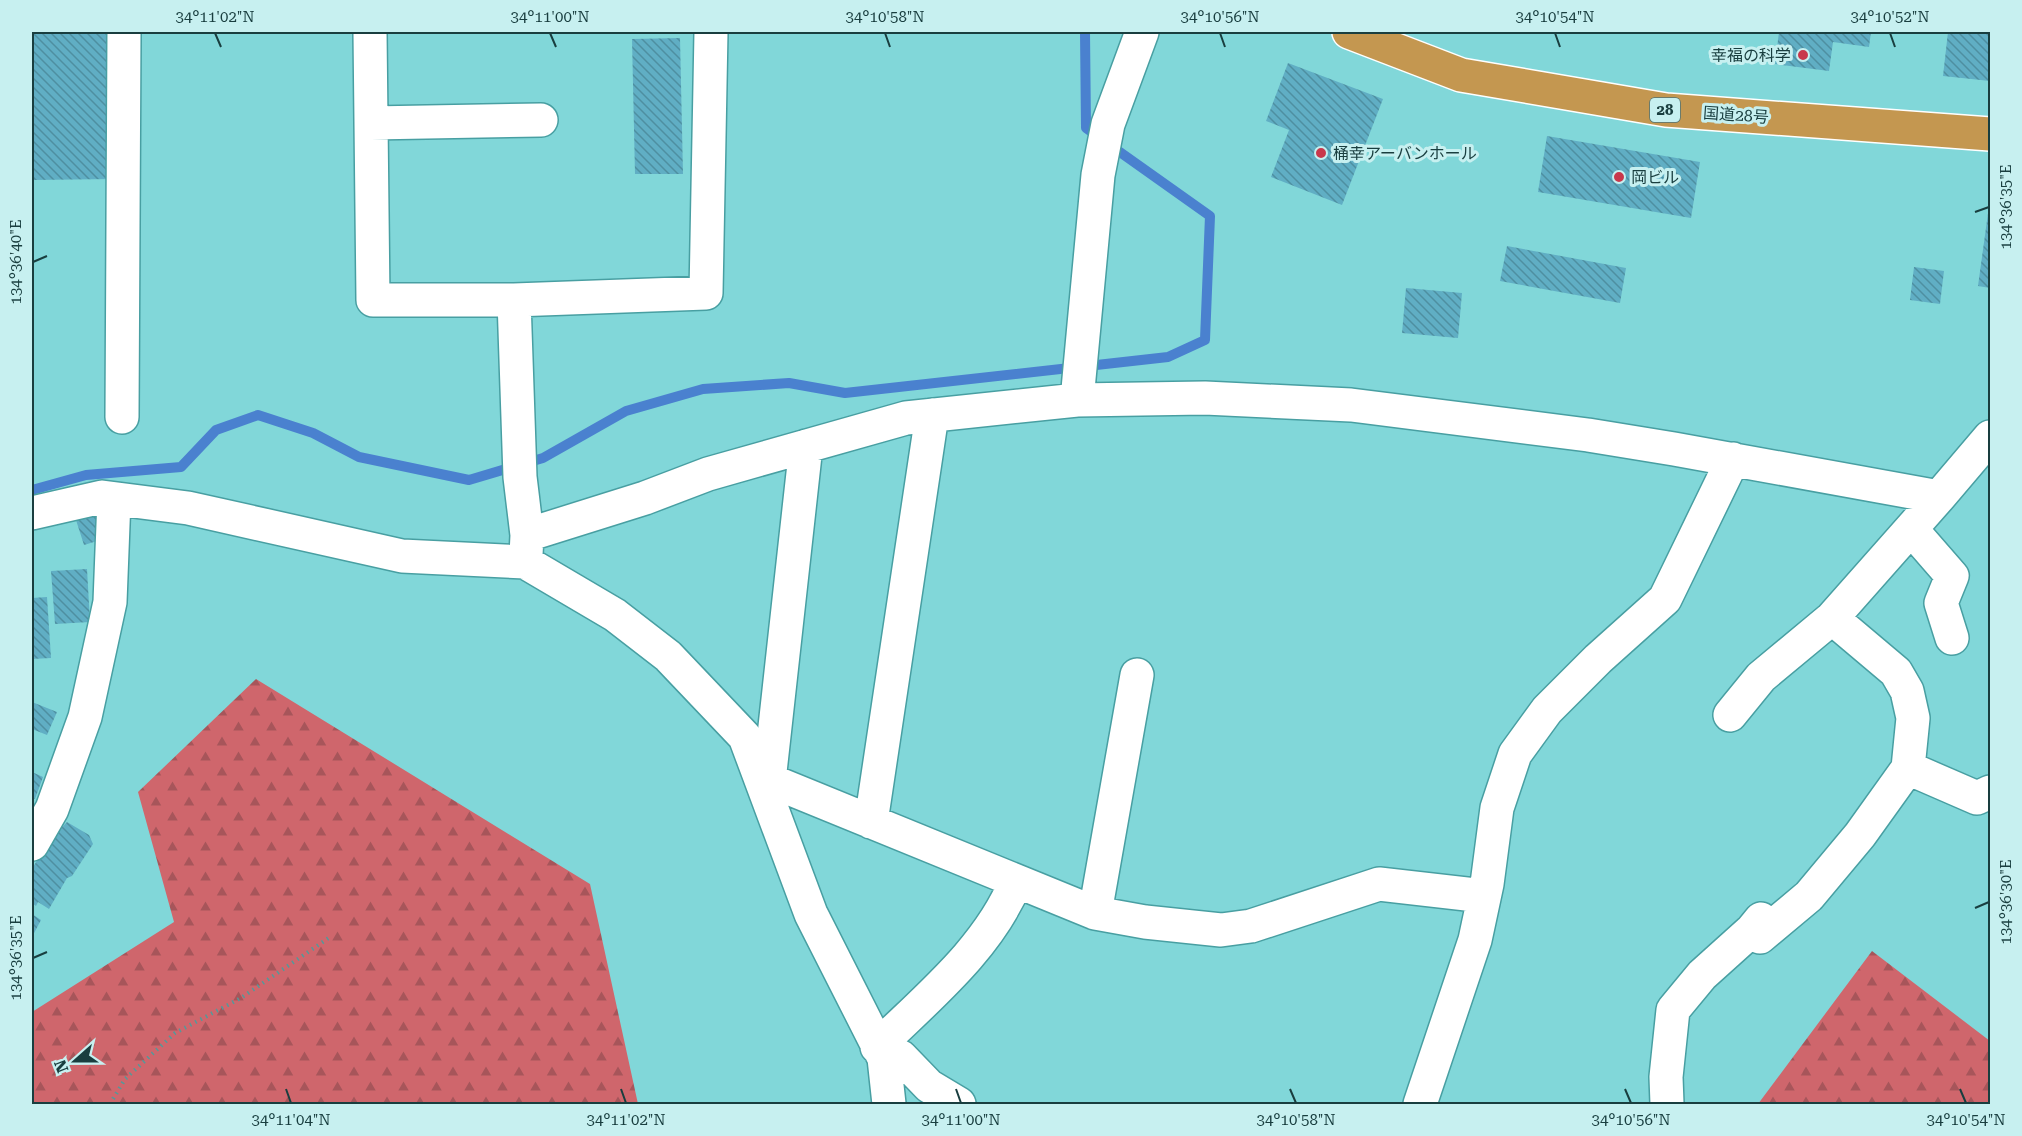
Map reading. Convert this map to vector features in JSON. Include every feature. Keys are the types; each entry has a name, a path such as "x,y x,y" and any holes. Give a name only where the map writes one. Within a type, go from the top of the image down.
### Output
{"highway":[{"name":"国道28号","path":"1349,32 1461,75 1666,110 1990,134"}],"street":[{"path":"122,417 124,32"},
{"path":"370,32 373,300 514,300 706,293 711,32"},
{"path":"1077,400 1098,175 1108,124 1142,32"},
{"path":"370,123 541,120"},
{"path":"514,300 520,477 526,549 668,656 745,737 768,788 811,915 880,1053 889,1104"},
{"path":"32,513 102,497 188,508 402,556 526,549 645,498 708,474 906,418 1077,400 1205,398 1351,405 1588,435 1939,497"},
{"path":"871,822 932,415"},
{"path":"1730,715 1761,677 1832,618 1912,530 1990,437"},
{"path":"768,788 806,446"},
{"path":"1420,1104 1475,940 1497,807 1515,754 1547,710 1598,659 1665,599 1733,459"},
{"path":"32,844 52,809 85,717 110,602 114,499"},
{"path":"1912,530 1952,576 1941,603 1952,638"},
{"path":"1667,1104 1666,1077 1673,1010 1702,975 1761,929 1809,896 1860,835 1908,768 1913,718 1907,691 1896,672 1832,618"},
{"path":"1095,913 1137,675"},
{"path":"1908,768 1977,798 1990,792"},
{"path":"768,788 871,822 1095,913 1145,922 1221,930 1251,926 1379,884 1484,896"},
{"path":"880,1053 976,947 1008,901 1017,881"},
{"path":"880,1053 901,1057 929,1086 959,1104"}],"path":[{"path":"110,1104 125,1078 175,1033 241,998 330,937"}],"green space":[{"path":"256,679 590,884 638,1104 32,1104 32,1012 174,922 138,792"},
{"path":"1872,951 1990,1041 1990,1104 1758,1104"}],"building":[{"path":"32,32 113,32 115,179 33,180"},
{"name":"幸福の科学","path":"1779,32 1871,32 1869,47 1833,42 1829,71 1775,64"},
{"path":"1948,32 1990,32 1990,81 1943,76"},
{"path":"680,38 683,174 635,174 632,39"},
{"name":"桶幸アーバンホール","path":"1288,63 1383,99 1342,205 1271,177 1289,130 1266,121"},
{"name":"岡ビル","path":"1547,136 1700,162 1691,218 1538,192"},
{"path":"1990,206 1990,288 1978,286"},
{"path":"1507,246 1626,268 1620,303 1500,281"},
{"path":"1914,267 1944,271 1940,304 1910,300"},
{"path":"1406,288 1462,293 1458,338 1402,333"},
{"path":"99,513 107,538 84,545 76,520"},
{"path":"87,569 90,622 55,624 51,571"},
{"path":"47,597 51,658 32,659 32,598"},
{"path":"32,702 57,712 47,735 32,729"},
{"path":"32,772 43,777 35,799 32,798"},
{"path":"67,822 89,835 93,844 72,876 67,878 49,909 38,902 36,906 32,903 32,869 57,826 62,827"},
{"path":"32,914 41,920 32,937"}],"waterway":[{"path":"32,490 86,475 181,467 216,430 258,415 313,433 359,457 469,480 543,458 626,411 703,389 789,383 845,393 1168,357 1205,340 1210,216 1086,128 1085,32"}],"place":[{"name":"幸福の科学","path":"1803,55"},
{"name":"桶幸アーバンホール","path":"1321,153"},
{"name":"岡ビル","path":"1619,177"}]}
